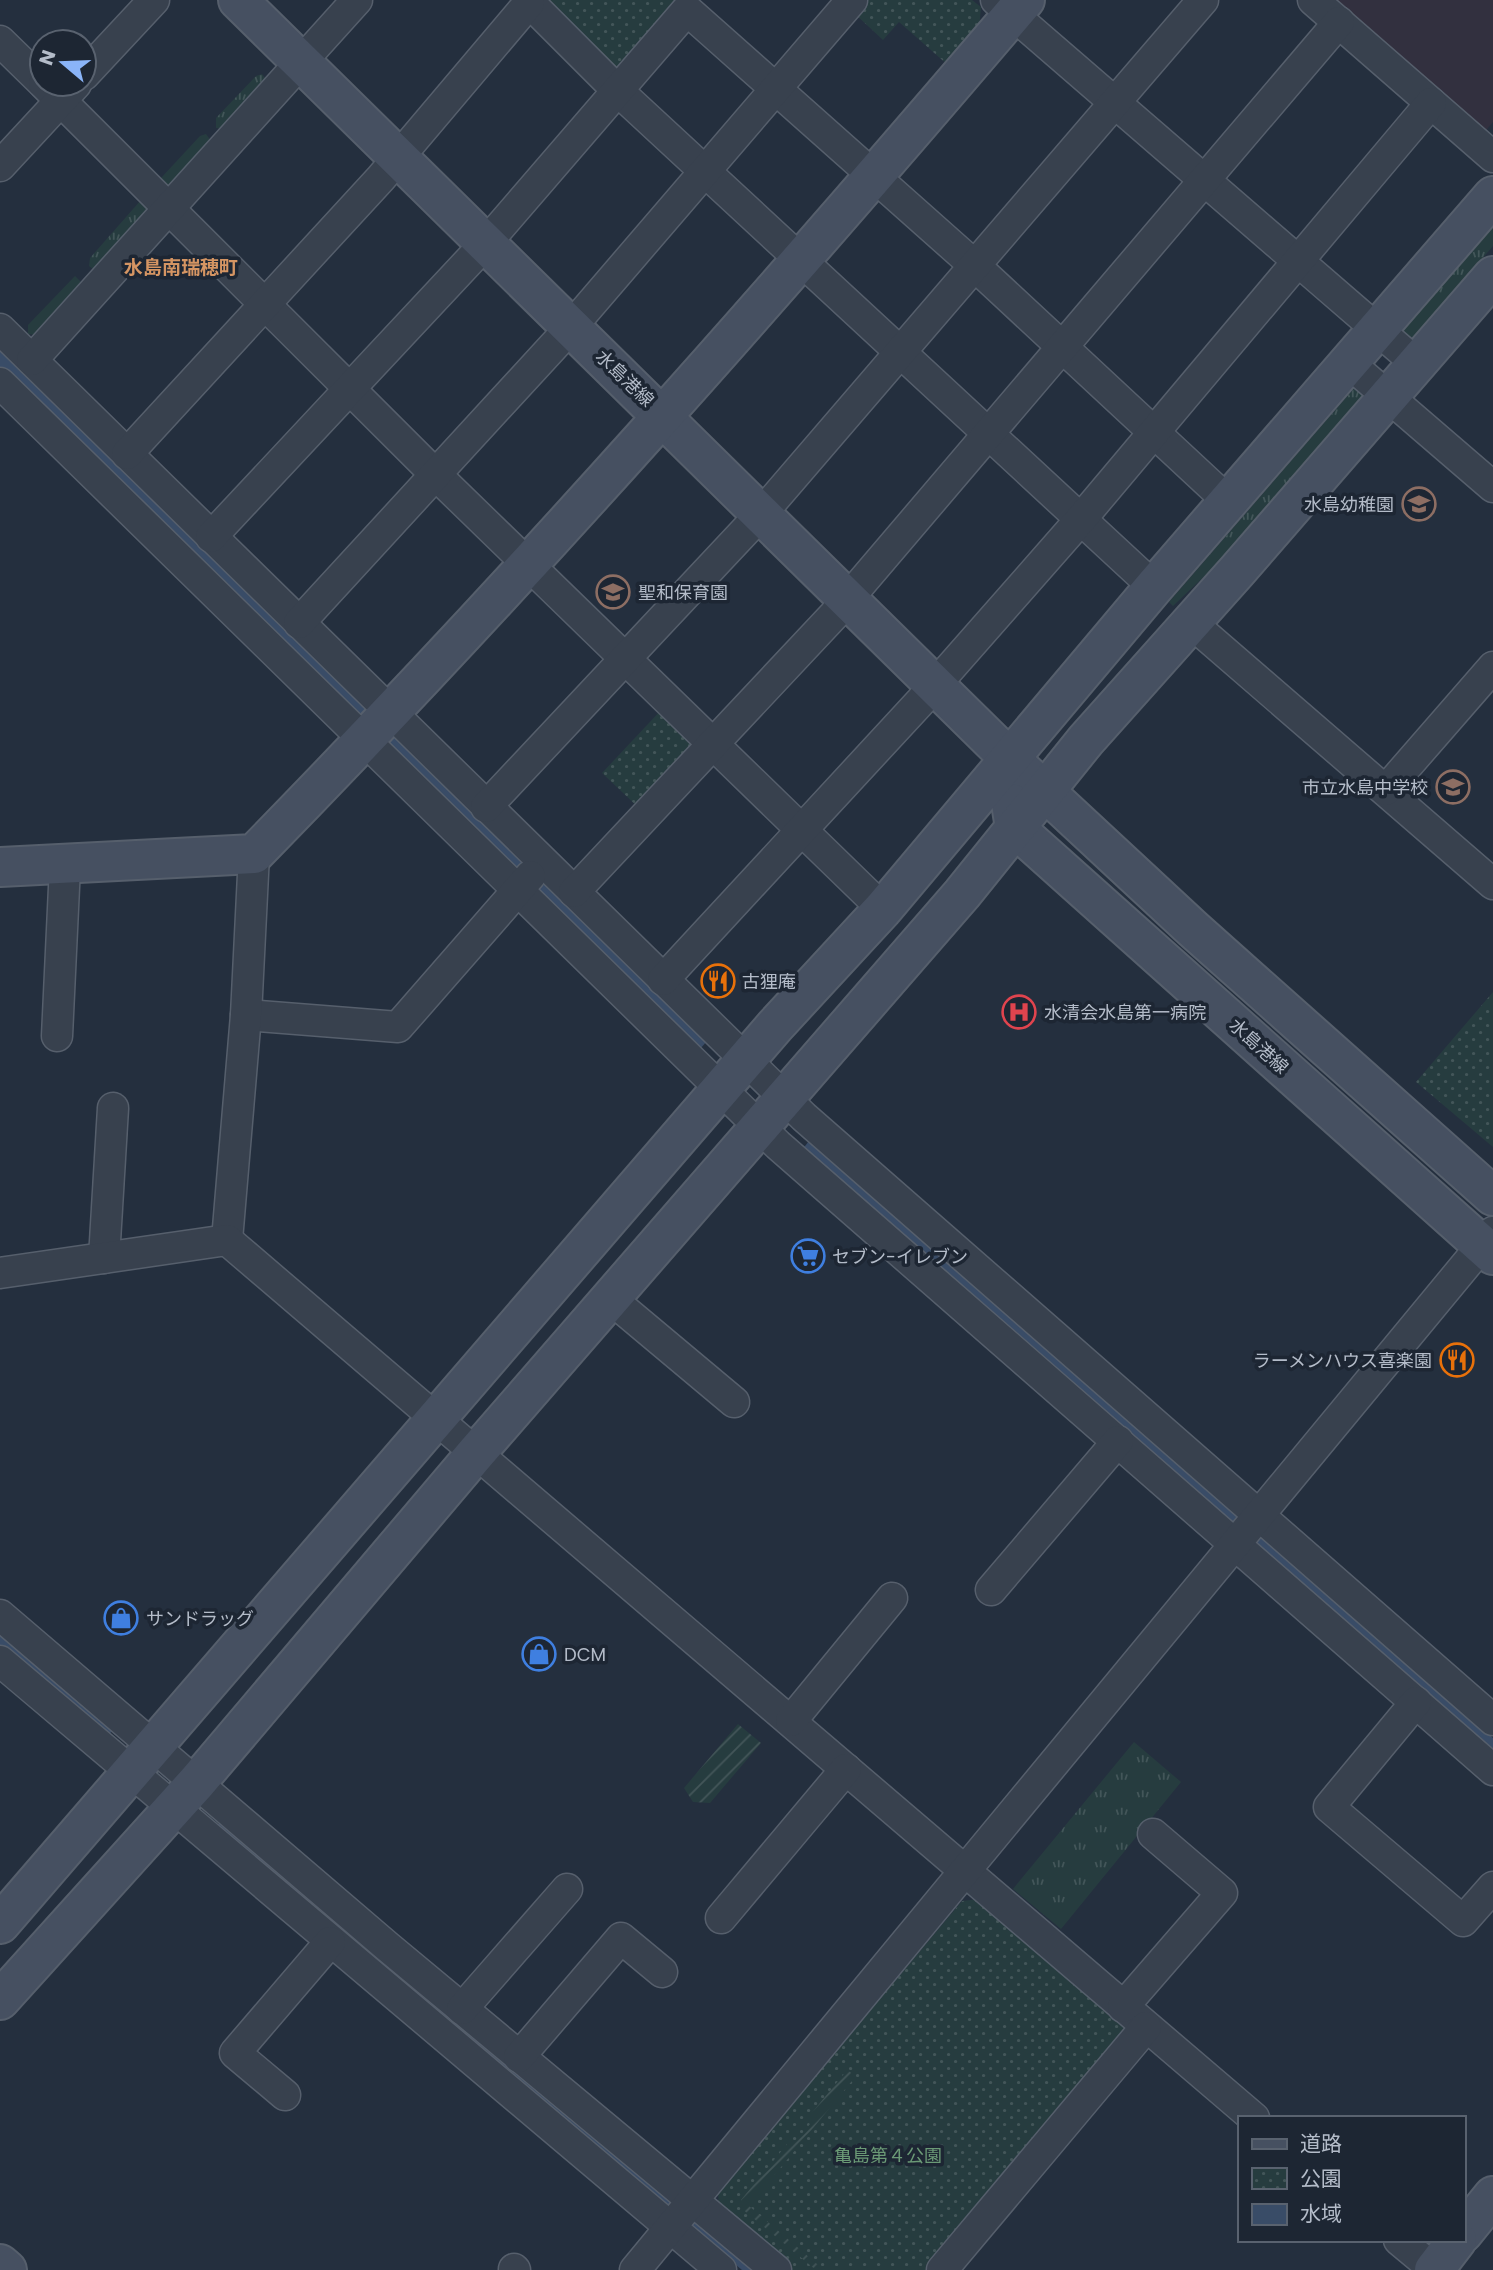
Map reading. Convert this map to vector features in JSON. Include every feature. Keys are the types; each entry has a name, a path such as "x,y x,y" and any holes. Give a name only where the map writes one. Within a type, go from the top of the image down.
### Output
{"street":[{"path":"98,60 153,0"},
{"name":"水島港線","path":"238,0 1010,759 1193,929 1493,1196"},
{"path":"12,367 169,209 357,0"},
{"path":"299,623 434,473 572,326 852,0"},
{"path":"486,807 762,513 1203,0"},
{"path":"1313,0 1493,157"},
{"path":"127,454 397,156 528,1 617,90 1154,587"},
{"path":"191,539 348,388 486,243 691,5 872,176 974,265 1229,502"},
{"path":"0,867 65,866 254,853 378,727 663,415 872,176 1012,5 1114,103 1416,363"},
{"path":"574,892 848,599 1339,22"},
{"path":"0,41 28,64"},
{"path":"0,166 49,98"},
{"path":"65,98 169,209 348,388 883,909"},
{"path":"663,980 935,685 1081,519 1431,103"},
{"path":"0,1924 746,1060 883,909 1154,587 1493,196"},
{"path":"0,2000 185,1795 476,1453 786,1098 1189,621 1237,571 1493,276"},
{"path":"0,329 12,367 191,539 378,727 531,875 721,1089 760,1127 1118,1441 1248,1530 1416,1702 1493,1720"},
{"path":"1349,363 1493,487"},
{"path":"12,367 127,454 191,539 299,623 378,727 486,807 531,875 574,892 786,1098 1248,1530 1454,1711 1493,1770"},
{"path":"1189,621 1493,884"},
{"path":"1387,790 1493,667"},
{"path":"1010,759 1011,812 1016,828"},
{"name":"水島港線","path":"1016,828 1489,1244"},
{"path":"227,1240 246,1015 254,853"},
{"path":"57,1035 65,866"},
{"path":"246,1015 398,1027 531,875"},
{"path":"104,1258 113,1108"},
{"path":"0,1273 227,1240 1252,2116"},
{"path":"635,2270 1248,1530 1489,1244"},
{"path":"611,1299 734,1402"},
{"path":"991,1590 1118,1441"},
{"path":"791,1721 892,1598"},
{"path":"0,1615 143,1759 185,1795 463,2009 519,2057 682,2213 721,2270"},
{"path":"0,1661 143,1759"},
{"path":"1416,1702 1329,1807 1463,1921 1493,1886"},
{"path":"721,1918 846,1769"},
{"path":"185,1795 330,1942 682,2213 775,2270"},
{"path":"1124,2007 1222,1893 1153,1834"},
{"path":"463,2009 567,1889"},
{"path":"519,2057 621,1938 662,1972"},
{"path":"285,2095 235,2053 330,1942"},
{"path":"943,2270 1146,2027"},
{"path":"1465,2231 1493,2196"},
{"path":"1401,2242 1434,2270 1455,2242"},
{"path":"0,2264 7,2270"}],"shaded area":[{"path":"1325,0 1493,0 1493,122 1482,135"}],"green space":[{"path":"538,0 681,0 614,76"},
{"path":"865,0 972,0 981,7 979,29 949,66 899,22 883,40 854,13"},
{"path":"262,74 267,81 224,129 216,128 216,118 256,76"},
{"path":"206,134 211,141 167,190 160,181 161,178 200,136"},
{"path":"141,200 152,208 93,269 89,266 90,258"},
{"path":"1493,226 1493,246 1412,340 1402,332"},
{"path":"75,276 82,283 37,335 28,334 28,325"},
{"path":"1356,386 1368,396 1235,547 1173,606 1169,602"},
{"path":"663,708 701,744 641,810 602,773"},
{"path":"1493,992 1493,1147 1416,1082"},
{"path":"738,1724 761,1743 710,1803 693,1802 684,1788"},
{"path":"1134,1742 1181,1782 1061,1929 1013,1889"},
{"name":"亀島第４公園","path":"979,1899 1123,2026 1124,2038 932,2270 792,2270 719,2208 718,2192 962,1901"},
{"path":"847,2070 856,2076 749,2206 824,2270 816,2270 741,2208 741,2200 788,2143 792,2146 810,2124 806,2120"}],"water":[{"path":"0,344 709,1039 699,1050 0,371"},
{"path":"812,1137 1493,1738 1493,1755 802,1150"},
{"path":"0,1630 116,1726 107,1737 0,1647"},
{"path":"222,1819 760,2270 742,2270 215,1829"}],"place":[{"name":"水島幼稚園","path":"1419,504"},
{"name":"聖和保育園","path":"613,592"},
{"name":"市立水島中学校","path":"1453,787"},
{"name":"古狸庵","path":"718,981"},
{"name":"水清会水島第一病院","path":"1019,1012"},
{"name":"セブン-イレブン","path":"808,1256"},
{"name":"ラーメンハウス喜楽園","path":"1457,1360"},
{"name":"サンドラッグ","path":"121,1618"},
{"name":"DCM","path":"539,1654"}],"district":[{"name":"水島南瑞穂町","path":"181,267"}]}
